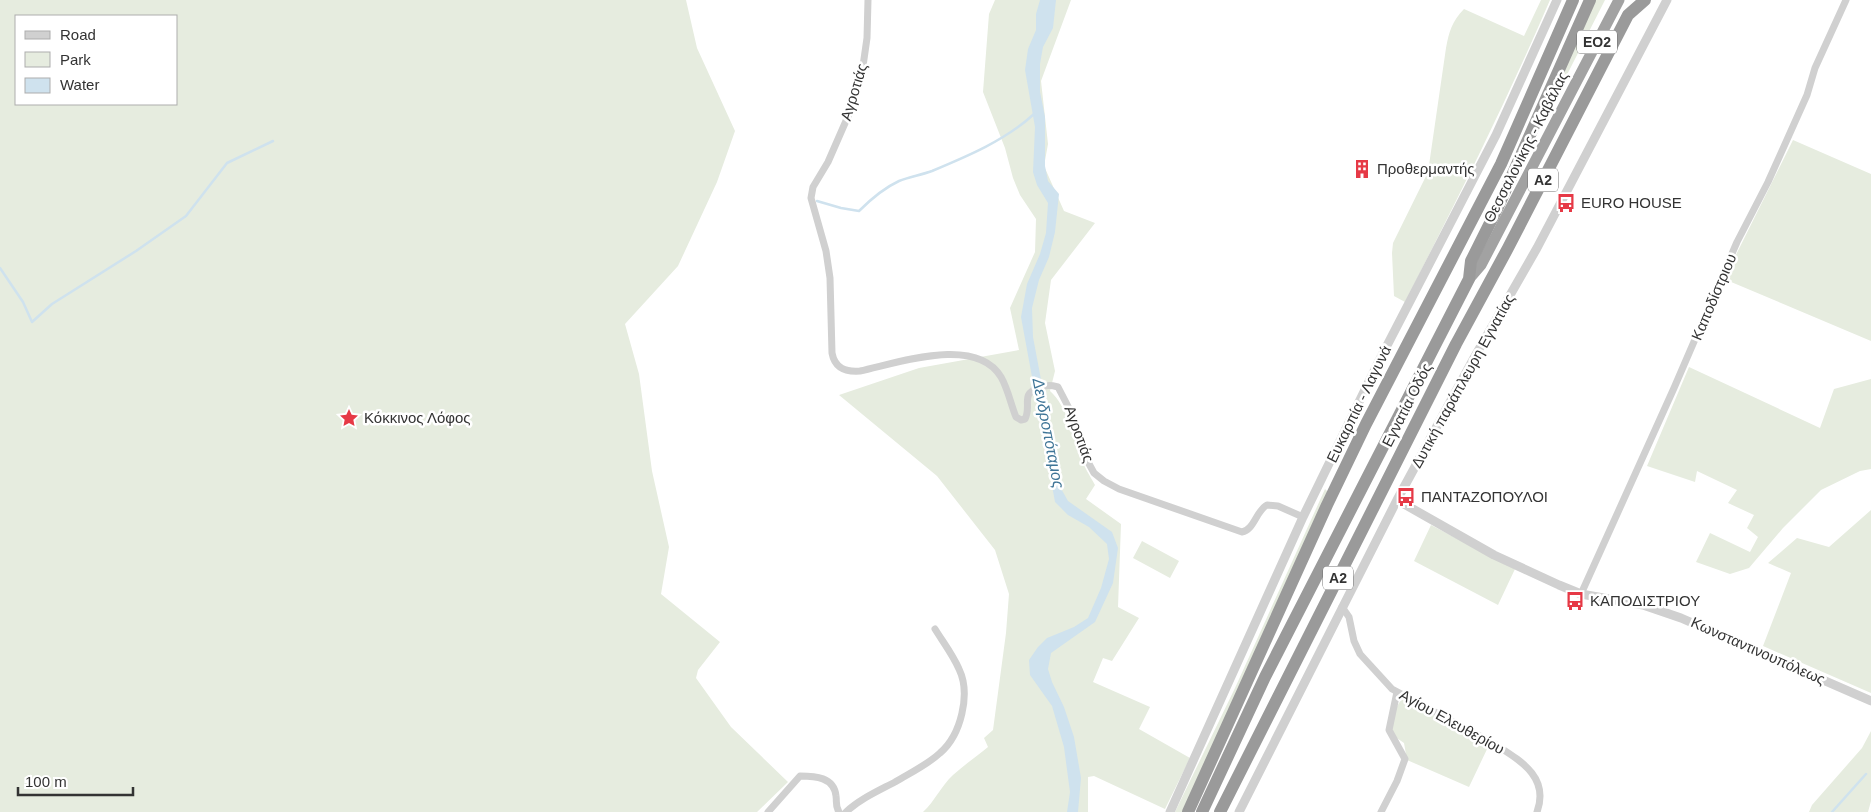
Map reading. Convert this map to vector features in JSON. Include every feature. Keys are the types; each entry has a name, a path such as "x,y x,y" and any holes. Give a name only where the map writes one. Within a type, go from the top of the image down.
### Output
{"highway":[{"path":"1188,812 1327,505 1366,424 1501,164 1573,0"},
{"name":"Α2","path":"1469,279 1471,261 1498,207 1590,0"},
{"name":"Θεσσαλονίκης - Καβάλας","path":"1469,279 1481,265 1619,0"},
{"name":"ΕΟ2","path":"1628,15 1636,0"},
{"name":"Α2","path":"1628,15 1644,0"},
{"name":"Εγνατία Οδός","path":"1220,812 1456,344 1508,248 1628,15"},
{"name":"Εγνατία Οδός","path":"1202,812 1265,677 1469,279"}],"street":[{"name":"Αγροτιάς","path":"868,0 867,38 862,73 849,114 828,162 813,187 811,198 813,212 826,251 830,278 832,353 836,365 851,372 944,354 969,356 981,360 992,367 1002,378 1016,417 1021,420 1025,419 1027,415 1028,396 1031,390 1049,384 1058,387 1073,416 1088,462 1094,473 1119,489 1242,532 1248,530 1259,512 1266,506 1278,506 1302,518"},
{"name":"Ευκαρπία - Λαγυνά","path":"1170,812 1302,518 1379,361 1496,135 1557,0"},
{"name":"Δυτική παράπλευρη Εγνατίας","path":"1239,812 1397,500 1474,358 1537,248 1667,0"},
{"name":"Καποδίστριου","path":"1581,594 1674,388 1737,242 1768,182 1807,94 1815,68 1846,0"},
{"name":"Κωνσταντινουπόλεως","path":"1397,500 1494,555 1581,594 1643,605 1682,618 1871,701"},
{"name":"Αγίου Ελευθερίου","path":"1342,607 1348,617 1354,641 1360,654 1375,672 1397,692 1493,743 1509,753 1532,772 1540,789 1537,812"},
{"path":"846,812 857,803 942,753 956,729 964,706 963,682 959,669 935,629"},
{"path":"1381,812 1397,781 1405,759 1390,730 1397,692"},
{"path":"768,812 800,776 815,776 827,781 834,789 836,808 839,812"}],"green space":[{"path":"0,0 686,0 697,48 735,131 717,182 678,266 625,324 639,374 652,471 669,547 661,594 720,642 698,670 696,678 731,727 788,782 757,812 0,812"},
{"path":"995,0 1071,0 1041,81 1048,144 1044,166 1064,211 1095,223 1051,280 1045,323 1055,371 1050,391 1056,397 1065,413 1084,464 1095,485 1086,499 1121,524 1118,607 1139,618 1112,661 1103,658 1093,682 1150,707 1139,729 1190,758 1165,809 1094,776 1088,777 1088,812 923,812 953,775 988,747 984,738 993,730 1006,633 1009,594 995,550 937,476 839,395 919,368 1019,350 1010,308 1035,252 1036,219 1020,195 1005,148 983,92 989,14"},
{"path":"1541,0 1550,0 1462,190 1405,302 1394,296 1393,243 1428,172 1446,48 1452,27 1464,9 1524,36"},
{"path":"1595,0 1605,0 1547,114 1545,113"},
{"path":"1793,140 1871,174 1871,341 1724,279"},
{"path":"1689,367 1820,428 1834,389 1871,379 1871,469 1860,471 1821,490 1783,528 1749,568 1730,574 1696,562 1710,533 1750,552 1758,537 1747,528 1754,515 1728,503 1737,490 1697,471 1695,482 1647,466"},
{"path":"1325,489 1329,493 1182,812 1175,812 1235,688"},
{"path":"1871,510 1871,693 1763,646 1791,573 1768,563 1797,538 1829,547"},
{"path":"1431,525 1515,569 1498,605 1414,561"},
{"path":"1142,541 1179,561 1170,578 1133,558"},
{"path":"1402,698 1489,745 1469,787 1407,760 1404,743 1391,734 1392,715"},
{"path":"1871,731 1871,801 1868,812 1809,812 1812,805 1862,748"}],"water":[{"name":"Δενδροπόταμος","path":"1040,0 1056,0 1053,28 1043,47 1040,64 1040,92 1045,117 1045,166 1048,181 1059,194 1055,232 1032,308 1033,337 1059,485 1068,501 1112,532 1118,548 1113,583 1095,622 1051,653 1048,669 1074,737 1081,778 1078,812 1067,812 1070,792 1064,747 1052,706 1030,675 1029,660 1047,638 1074,627 1088,618 1101,588 1109,559 1107,544 1089,527 1068,515 1055,502 1021,317 1027,284 1040,254 1046,233 1048,203 1037,185 1033,172 1035,127 1025,70 1028,49 1036,30 1036,14"}],"waterway":[{"path":"817,201 859,211 893,184 932,171 973,153 999,140 1034,114"},
{"path":"0,268 23,302 32,322 52,304 136,251 186,216 227,163 273,141"},
{"path":"1832,812 1866,774"}],"place":[{"name":"Προθερμαντής","path":"1362,169"},
{"name":"EURO HOUSE","path":"1566,203"},
{"name":"Κόκκινος Λόφος","path":"349,418"},
{"name":"ΠΑΝΤΑΖΟΠΟΥΛΟΙ","path":"1406,497"},
{"name":"ΚΑΠΟΔΙΣΤΡΙΟΥ","path":"1575,601"}]}
